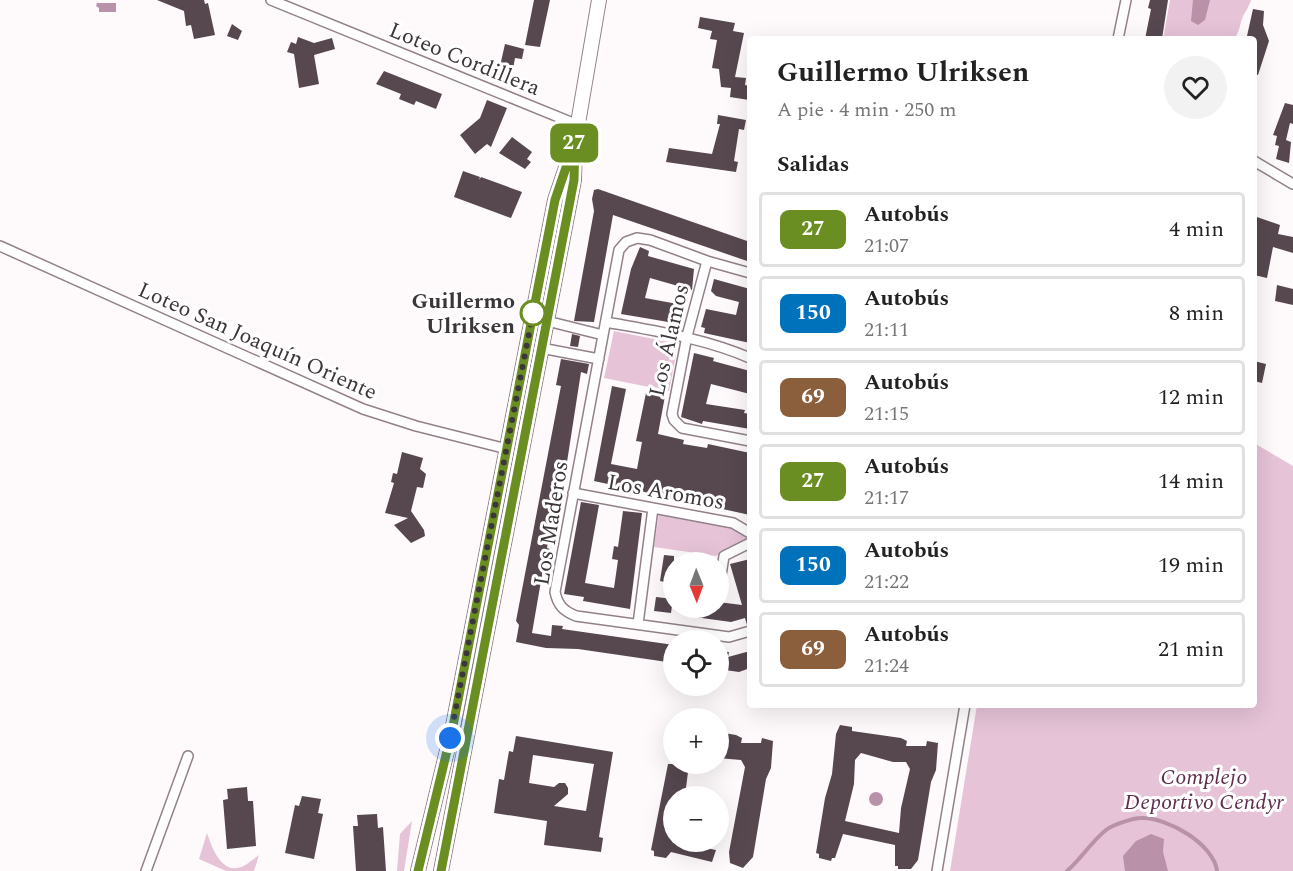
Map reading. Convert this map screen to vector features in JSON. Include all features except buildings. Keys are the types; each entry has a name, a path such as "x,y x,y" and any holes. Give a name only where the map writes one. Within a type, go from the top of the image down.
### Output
{"main road":[{"path":"441,871 574,180 575,141 599,0"},
{"path":"598,16 604,0"},
{"path":"418,871 453,726 559,184 575,141"}],"street":[{"name":"Loteo Cordillera","path":"272,0 578,125"},
{"path":"1119,36 1126,0"},
{"path":"1257,163 1293,184"},
{"name":"Los Maderos","path":"747,272 707,261 650,240 637,238 626,242 619,250 555,592 557,602 565,611 576,616 729,637 747,632"},
{"name":"Loteo San Joaquín Oriente","path":"0,246 363,409 416,426 507,449"},
{"name":"Los Álamos","path":"707,261 687,336 672,414 674,420 682,428 747,440"},
{"path":"547,321 603,335"},
{"path":"606,322 687,336 719,344 747,357"},
{"path":"541,348 599,359"},
{"name":"Los Aromos","path":"573,493 733,523 747,531"},
{"path":"638,624 653,508"},
{"path":"729,554 747,544"},
{"path":"938,871 965,708"},
{"path":"146,871 188,756"}],"green space":[{"path":"1170,0 1251,0 1236,36 1164,36"},
{"path":"614,331 669,342 676,355 669,391 604,378"},
{"name":"Complejo Deportivo Cendyr","path":"1257,445 1293,466 1293,871 950,871 977,708 1257,708"},
{"path":"659,512 733,527 747,537 747,540 724,552 688,552 654,547"},
{"path":"412,821 404,871 397,871 400,834"},
{"path":"207,833 217,856 231,868 243,866 259,855 254,871 226,871 199,859"}],"shaded area":[{"path":"1193,0 1210,0 1205,20 1198,25 1191,21"},
{"path":"97,3 116,3 116,12 99,12"},
{"path":"873,792 879,792 883,799 879,806 873,806 869,802 869,796"},
{"path":"1151,834 1164,839 1163,852 1168,871 1125,871 1123,856 1136,841"}],"waterway":[{"path":"1067,871 1106,830 1123,822 1141,818 1163,822 1188,834 1208,851 1217,871"}],"bus line":[{"name":"27","path":"418,871 453,726 555,200 575,141 574,180 496,573 441,871"}],"place":[{"name":"Guillermo Ulriksen","path":"533,313"}],"route":[{"path":"450,738 533,313"}]}
